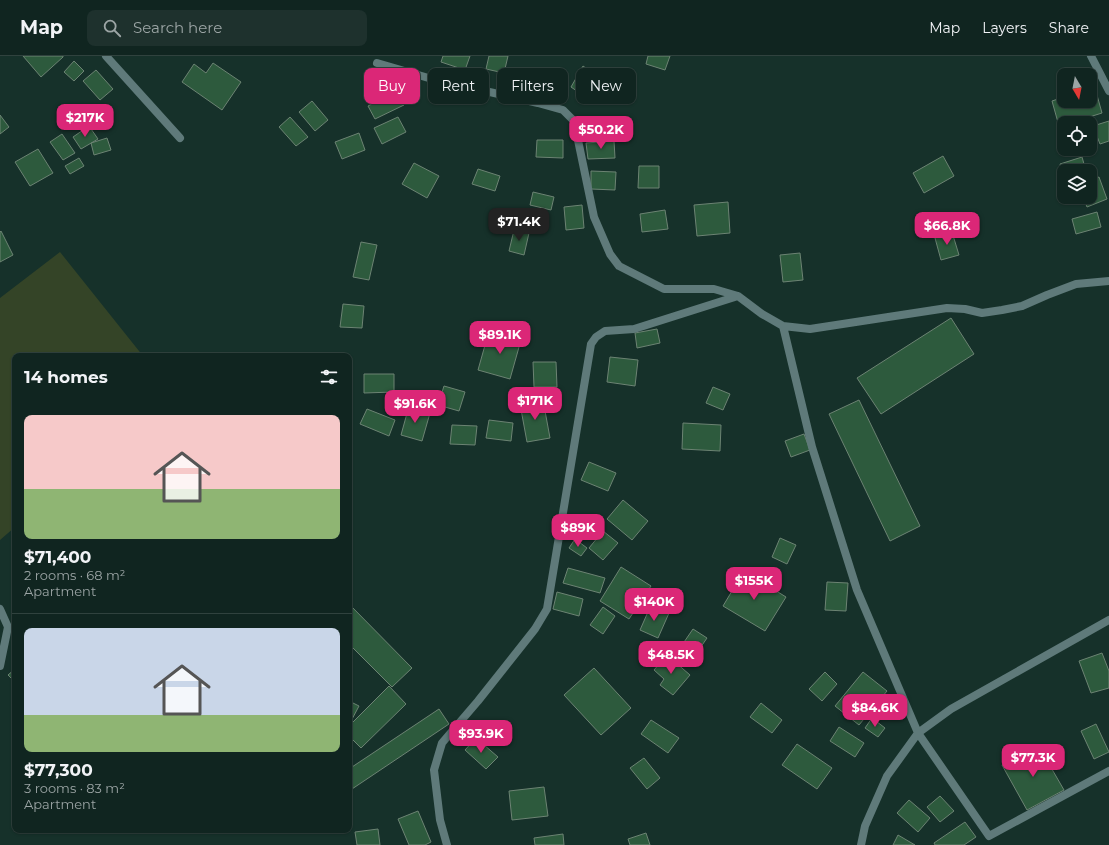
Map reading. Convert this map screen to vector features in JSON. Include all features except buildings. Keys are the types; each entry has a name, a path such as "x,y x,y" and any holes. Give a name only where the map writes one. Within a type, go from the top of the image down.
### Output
{"street":[{"path":"106,56 180,138"},
{"path":"1091,56 1109,90"},
{"path":"377,63 432,79 563,110 574,120 594,217 610,254 619,266 664,289 714,288 738,296 762,314 783,326 810,329 948,308 965,309 982,313 1022,306 1076,284 1109,281"},
{"path":"447,845 440,820 434,770 442,743 478,701 535,629 547,609 591,344 596,337 605,331 634,329 738,296"},
{"path":"783,326 812,447 857,590 918,733 989,836 992,845"},
{"path":"0,609 8,627 0,666"},
{"path":"861,845 865,826 887,776 918,733 951,709 1109,620"},
{"path":"989,836 1109,771"}],"green space":[{"path":"60,252 141,353 12,353 12,530 0,540 0,298"}]}
